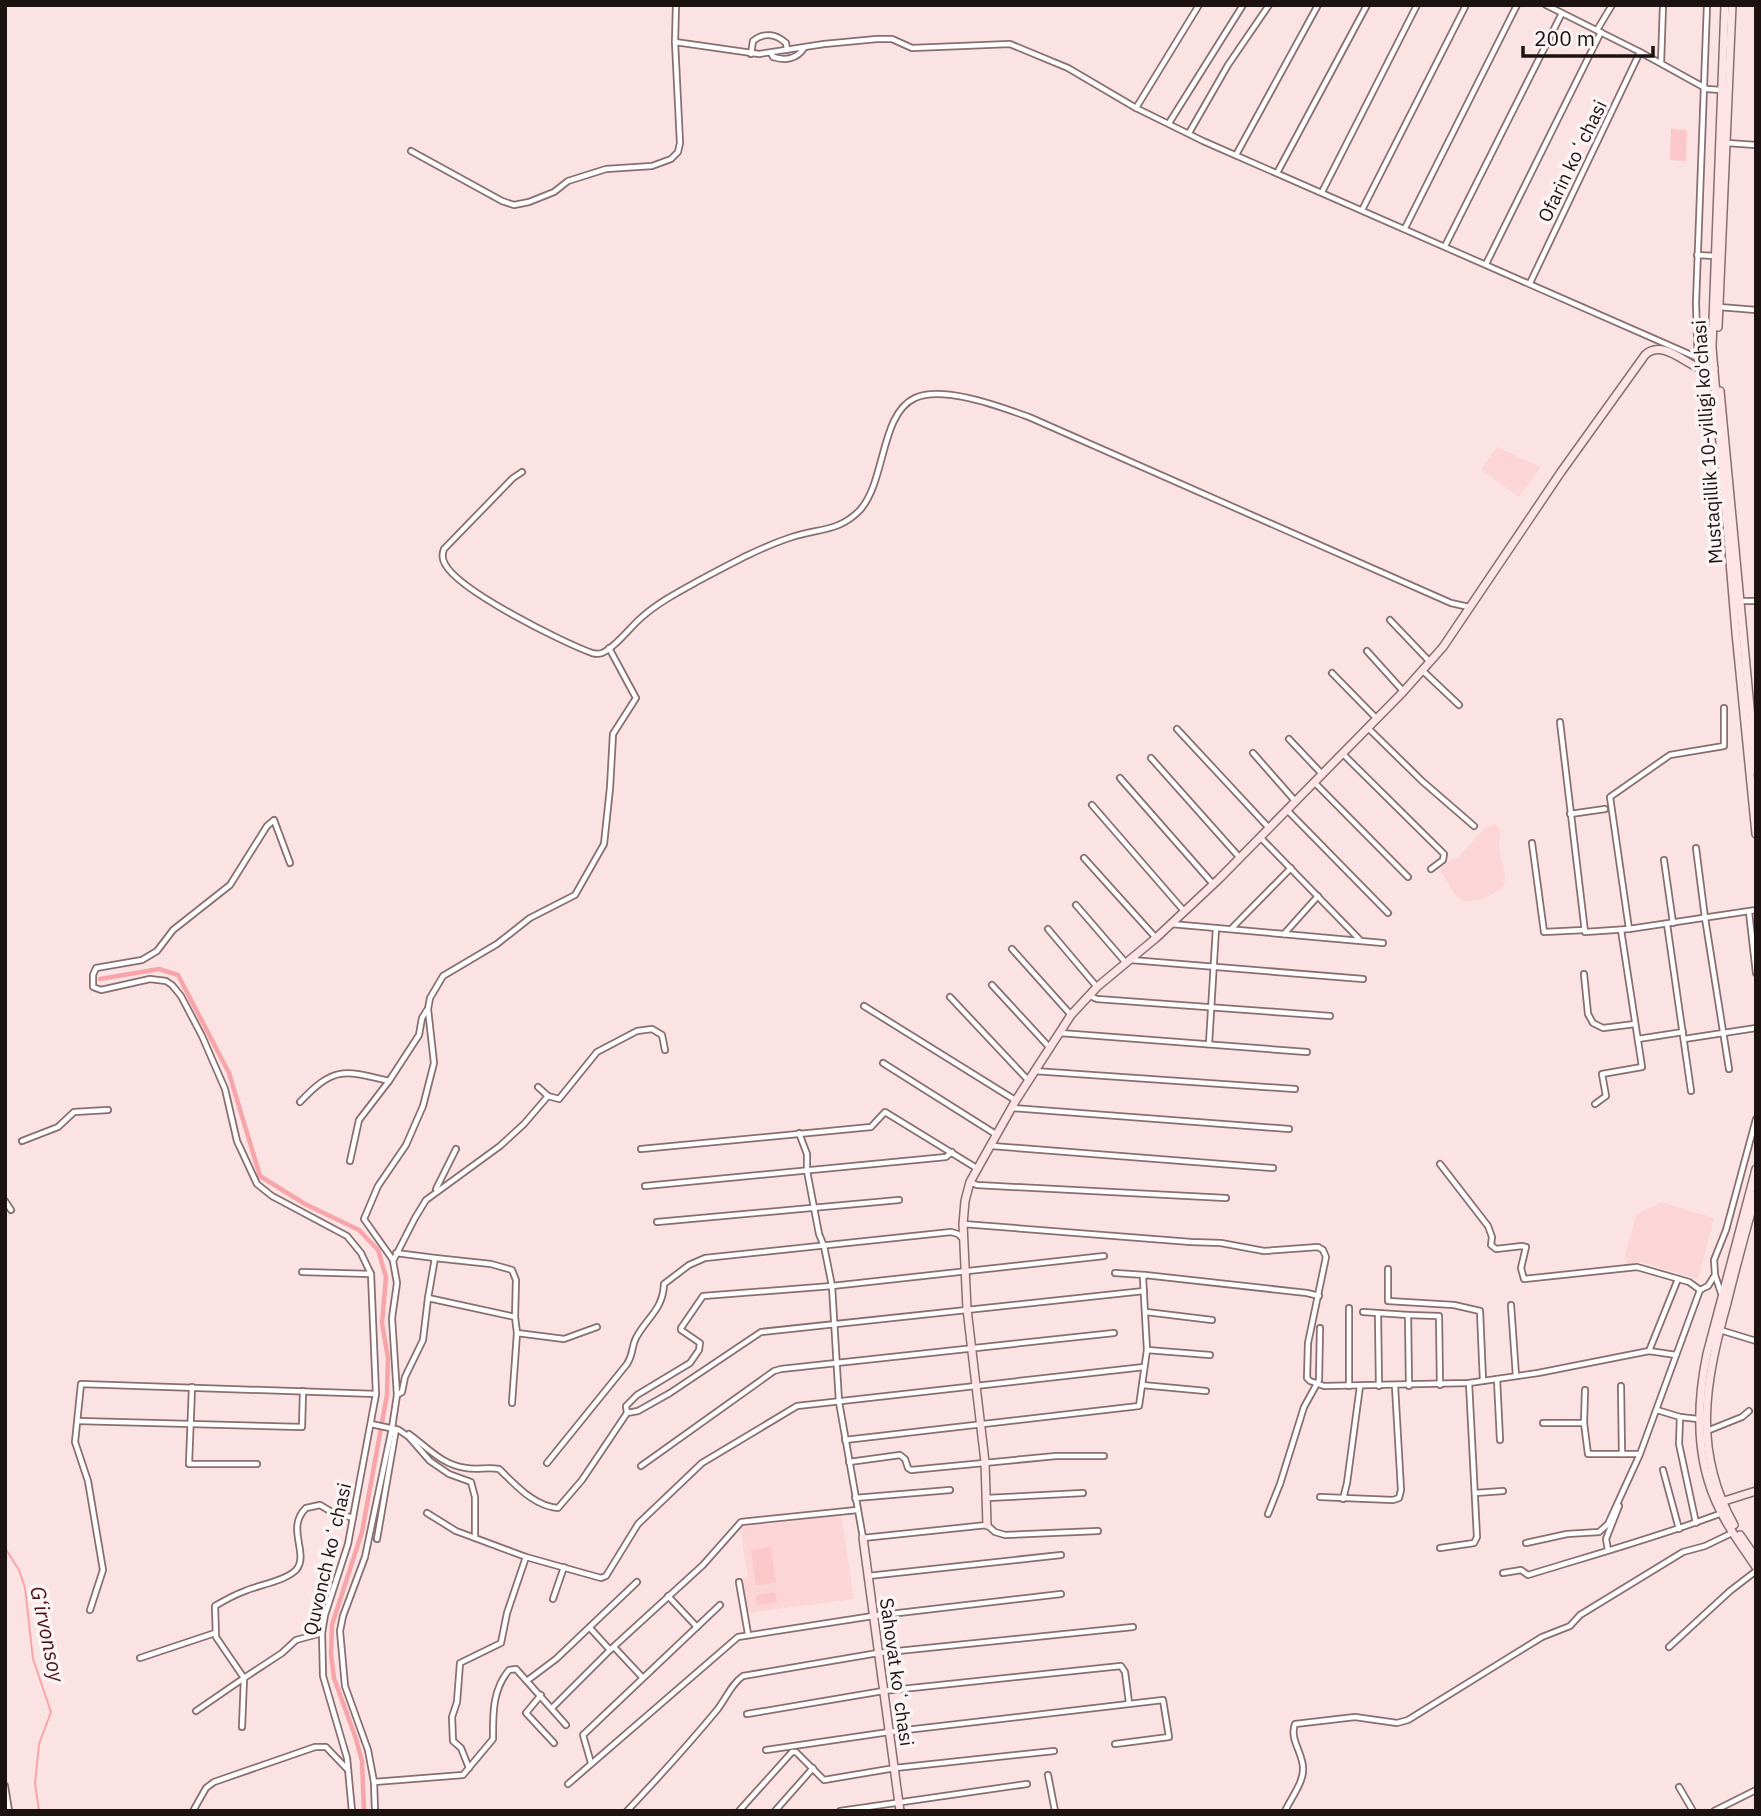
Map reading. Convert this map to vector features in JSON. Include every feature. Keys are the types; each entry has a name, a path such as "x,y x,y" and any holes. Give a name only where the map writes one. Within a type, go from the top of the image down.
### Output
{"main road":[{"name":"Mustaqillik 10-yilligi ko'chasi","path":"1725,5 1719,90 1712,347 1756,834"},
{"name":"Mustaqillik 10-yilligi ko'chasi","path":"1731,5 1717,348 1736,601 1756,771"},
{"path":"987,1525 985,1462 964,1271 962,1238 965,1201 970,1182 1028,1080 1071,1014 1089,995 1156,938 1240,858 1404,692 1430,662 1456,629 1561,472 1645,355 1649,351 1660,349 1698,368 1714,368"},
{"path":"1703,1433 1698,1419 1701,1381 1756,1169"},
{"path":"1756,1195 1719,1330 1707,1386 1703,1433 1705,1467 1719,1503 1756,1569"},
{"path":"1719,1503 1756,1490"},
{"path":"1724,1512 1756,1558"},
{"name":"Sahovat koʻchasi","path":"863,1538 899,1806"}],"street":[{"path":"411,151 514,205 554,192 568,181 606,169 652,166 671,159 678,152 680,142 676,5"},
{"path":"1136,108 1199,5"},
{"path":"1169,123 1243,5"},
{"path":"1189,133 1228,65 1269,5"},
{"path":"1236,155 1318,5"},
{"path":"1277,173 1367,5"},
{"path":"1322,192 1418,5"},
{"path":"1362,210 1466,5"},
{"path":"1405,228 1517,5"},
{"path":"1546,5 1705,88 1719,90"},
{"path":"1445,246 1562,5"},
{"path":"1486,264 1612,5"},
{"path":"1661,63 1663,5"},
{"path":"1698,368 1697,255 1707,5"},
{"path":"751,54 753,41 769,35 780,38 786,43 787,50"},
{"path":"675,42 751,54 886,39 912,48 1010,44 1068,68 1136,108 1236,155 1698,358"},
{"path":"771,52 779,59 788,59 797,56 804,47"},
{"name":"Ofarin koʻchasi","path":"1530,283 1640,52"},
{"path":"1726,143 1756,145"},
{"path":"1697,255 1714,256"},
{"path":"1719,307 1756,310"},
{"path":"522,472 444,549 442,554 445,565 470,588 539,628 592,653 604,653 643,616 677,593 736,560 790,537 832,529 850,520 873,489 899,410 912,399 929,393 989,404 1029,417 1451,603 1469,607"},
{"path":"1736,601 1756,601"},
{"path":"1390,620 1430,662"},
{"path":"377,1539 396,1429 397,1395 392,1318 397,1283 393,1261 364,1219 378,1186 406,1144 423,1106 434,1063 428,1009 430,998 443,976 497,944 530,918 575,895 604,844 613,734 636,698 609,648"},
{"path":"1367,650 1404,692"},
{"path":"1422,670 1459,705"},
{"path":"1332,673 1377,719"},
{"path":"1629,929 1610,797 1670,755 1724,746 1724,708"},
{"path":"1560,722 1584,930 1588,934 1756,910"},
{"path":"1368,728 1422,781 1474,826"},
{"path":"1177,729 1269,829"},
{"path":"1289,739 1323,775"},
{"path":"1252,753 1296,802"},
{"path":"1343,754 1444,854 1443,860 1432,869"},
{"path":"1151,758 1240,858"},
{"path":"1120,778 1213,884"},
{"path":"1315,783 1408,877"},
{"path":"1092,805 1184,911"},
{"path":"1570,814 1605,809"},
{"path":"1287,810 1388,913"},
{"name":"Quvonch koʻchasi","path":"290,863 274,820 267,826 230,885 173,930 157,951 142,960 96,968 93,987 101,990 150,979 166,981 176,989 202,1036 225,1089 237,1141 257,1184 272,1196 347,1236 361,1253 371,1274 376,1394 348,1544 325,1615 322,1633 323,1675 345,1750 352,1811"},
{"path":"1260,837 1360,941"},
{"path":"1532,843 1544,933 1584,930"},
{"path":"1696,848 1704,918 1729,1069"},
{"path":"1084,858 1156,938"},
{"path":"1664,860 1691,1090"},
{"path":"1231,929 1291,868"},
{"path":"1284,934 1318,896"},
{"path":"1076,905 1128,961 1363,979"},
{"path":"1749,912 1756,973"},
{"path":"1171,924 1383,943"},
{"path":"1209,1044 1216,928"},
{"path":"1048,929 1097,987"},
{"path":"1595,1104 1606,1096 1602,1074 1642,1067 1621,930"},
{"path":"1012,949 1071,1014"},
{"path":"1584,974 1588,1014 1593,1023 1603,1028 1635,1024"},
{"path":"992,985 1050,1048"},
{"path":"1089,995 1097,999 1330,1016"},
{"path":"950,997 1028,1080"},
{"path":"864,1006 1014,1104 1289,1129"},
{"path":"350,1161 359,1120 419,1035 422,1018 428,1009"},
{"path":"1684,1039 1756,1028"},
{"path":"538,1087 548,1096 559,1099 594,1054 636,1031 658,1031 664,1039 665,1051"},
{"path":"1638,1039 1683,1032"},
{"path":"1059,1033 1307,1052"},
{"path":"883,1063 997,1135"},
{"path":"300,1102 317,1083 340,1073 347,1072 389,1081"},
{"path":"1034,1072 1295,1089"},
{"path":"393,1261 422,1205 434,1193 499,1146 524,1124 548,1096"},
{"path":"22,1141 58,1127 74,1112 108,1110"},
{"path":"640,1149 871,1127 885,1112 978,1169"},
{"path":"1722,1297 1715,1275 1714,1260 1726,1230 1756,1119"},
{"path":"799,1133 807,1154 807,1171 814,1208 832,1286 839,1402 863,1538 987,1525 995,1532 1005,1535 1098,1531"},
{"path":"992,1146 1273,1168"},
{"path":"434,1193 456,1149"},
{"path":"645,1185 946,1157 952,1153"},
{"path":"1440,1164 1488,1226 1492,1237 1491,1245 1496,1249 1526,1247 1521,1268 1524,1279 1637,1267 1678,1279 1700,1290"},
{"path":"970,1182 977,1185 1226,1198"},
{"path":"657,1222 899,1200"},
{"path":"5,1201 11,1210"},
{"path":"963,1224 1221,1243 1264,1251 1318,1247 1326,1257 1308,1343 1307,1378 1318,1385 1440,1385 1497,1380 1649,1351 1676,1355"},
{"path":"547,1463 627,1364 634,1353 636,1338 663,1299 664,1284 689,1265 705,1258 951,1232 962,1238"},
{"path":"396,1253 491,1264 512,1270 516,1280 517,1333 512,1403"},
{"path":"371,1424 396,1429 412,1436 431,1452 455,1466 499,1469 514,1486 528,1496 558,1508 582,1480 627,1413 626,1406 636,1395 690,1363 696,1356 700,1343 681,1328 703,1296 832,1286 1104,1256"},
{"path":"397,1395 402,1392 405,1377 421,1348 435,1258"},
{"path":"1388,1269 1388,1301 1454,1305 1480,1311 1483,1381"},
{"path":"302,1272 371,1274"},
{"path":"1115,1273 1319,1296"},
{"path":"845,1440 1139,1406 1147,1349 1143,1279 1145,1275"},
{"path":"1526,1543 1567,1534 1602,1531 1640,1454 1700,1290 1708,1286 1715,1275"},
{"path":"1649,1351 1678,1279"},
{"path":"627,1413 638,1411 670,1393 761,1332 1144,1291"},
{"path":"428,1298 515,1317"},
{"path":"1511,1305 1516,1376"},
{"path":"1349,1308 1349,1386"},
{"path":"1146,1312 1212,1320"},
{"path":"1363,1312 1439,1316 1440,1385"},
{"path":"1378,1314 1379,1386"},
{"path":"1408,1315 1409,1386"},
{"path":"517,1333 564,1339 597,1327"},
{"path":"1268,1514 1304,1407 1318,1385 1320,1328"},
{"path":"1719,1330 1756,1341"},
{"path":"641,1466 774,1371 1114,1333"},
{"path":"1147,1349 1210,1355"},
{"path":"426,1513 456,1531 526,1557 601,1578 606,1576 638,1524 702,1463 797,1406 1144,1367"},
{"path":"1497,1380 1500,1440"},
{"path":"1440,1548 1476,1541 1469,1382"},
{"path":"90,1610 103,1570 88,1481 75,1442 80,1384 376,1394"},
{"path":"1142,1385 1206,1391"},
{"path":"1343,1499 1360,1386"},
{"path":"1320,1497 1399,1498 1401,1490 1395,1386"},
{"path":"1620,1386 1622,1454"},
{"path":"192,1387 189,1464 257,1464"},
{"path":"1585,1390 1584,1423 1588,1454 1640,1454"},
{"path":"78,1421 302,1427 303,1391"},
{"path":"1657,1410 1680,1418 1698,1419"},
{"path":"1703,1433 1749,1412"},
{"path":"1680,1418 1679,1444 1696,1523"},
{"path":"1543,1423 1584,1423"},
{"path":"396,1429 409,1437 430,1461 449,1474 471,1482 475,1497 475,1538"},
{"path":"375,1811 374,1782 368,1750 345,1686 340,1631 365,1558 396,1429"},
{"path":"849,1462 900,1455 905,1458 911,1470 1056,1456 1104,1456"},
{"path":"1608,1550 1606,1539 1635,1468 1634,1463"},
{"path":"1663,1470 1679,1529"},
{"path":"855,1498 950,1490"},
{"path":"1475,1493 1503,1491"},
{"path":"987,1499 1083,1493"},
{"path":"242,1727 244,1678 215,1633 215,1606 241,1592 288,1575 297,1568 300,1558 297,1523 306,1508 320,1505 353,1518"},
{"path":"552,1708 702,1565 741,1522 857,1510"},
{"path":"1503,1573 1521,1570 1528,1575 1679,1529 1724,1512"},
{"path":"1285,1811 1302,1779 1304,1767 1293,1734 1295,1724 1355,1717 1398,1723 1408,1720 1542,1637 1570,1626 1580,1615 1683,1552 1705,1546 1733,1532"},
{"path":"867,1576 1060,1555"},
{"path":"469,1768 461,1748 453,1741 452,1725 460,1663 502,1643 507,1613 526,1557"},
{"path":"553,1599 564,1567"},
{"path":"1669,1647 1756,1569"},
{"path":"528,1680 590,1628 637,1581"},
{"path":"739,1582 748,1634"},
{"path":"568,1784 730,1644 748,1634 1061,1594"},
{"path":"668,1596 697,1627"},
{"path":"591,1763 583,1735 720,1605"},
{"path":"627,1811 677,1758 743,1675 878,1653 1133,1627"},
{"path":"590,1628 642,1677"},
{"path":"140,1658 215,1633"},
{"path":"196,1711 282,1653 296,1640 322,1633"},
{"path":"747,1714 883,1691 1121,1666 1124,1667 1129,1703"},
{"path":"374,1782 463,1775 492,1739 492,1719 502,1679 509,1670 516,1669 528,1680 566,1725"},
{"path":"541,1695 526,1713 554,1743"},
{"path":"766,1750 889,1732 1163,1700 1169,1737 1115,1744"},
{"path":"193,1811 206,1788 214,1782 271,1765 316,1747 326,1747 348,1770"},
{"path":"739,1811 792,1752 796,1752 824,1780 895,1768 1054,1751"},
{"path":"775,1811 813,1768"},
{"path":"1048,1775 1055,1811"},
{"path":"840,1811 899,1806 1027,1784"},
{"path":"5,1787 9,1811"},
{"path":"1679,1787 1693,1811"},
{"path":"1714,1811 1756,1790"}],"shaded area":[{"path":"1671,129 1687,130 1686,161 1670,160"},
{"path":"1497,447 1541,467 1519,497 1481,470"},
{"path":"1495,824 1500,830 1499,849 1505,875 1504,886 1478,900 1464,901 1456,896 1440,870 1452,859 1456,860 1483,830"},
{"path":"1661,1202 1714,1218 1698,1279 1642,1262 1626,1264 1625,1256 1636,1215"},
{"path":"841,1515 854,1599 746,1613 740,1579 748,1578 740,1527"},
{"path":"771,1547 776,1583 756,1585 751,1550"},
{"path":"775,1592 777,1602 757,1605 756,1595"}],"waterway":[{"path":"100,979 159,969 178,975 229,1073 260,1176 305,1204 359,1230 378,1250 386,1277 382,1323 388,1358 387,1395 362,1532 332,1625 331,1654 334,1678 362,1761 364,1811"},
{"name":"G‘irvonsoy","path":"5,1548 19,1570 25,1588 33,1659 51,1712 39,1744 35,1783 39,1811"}]}
